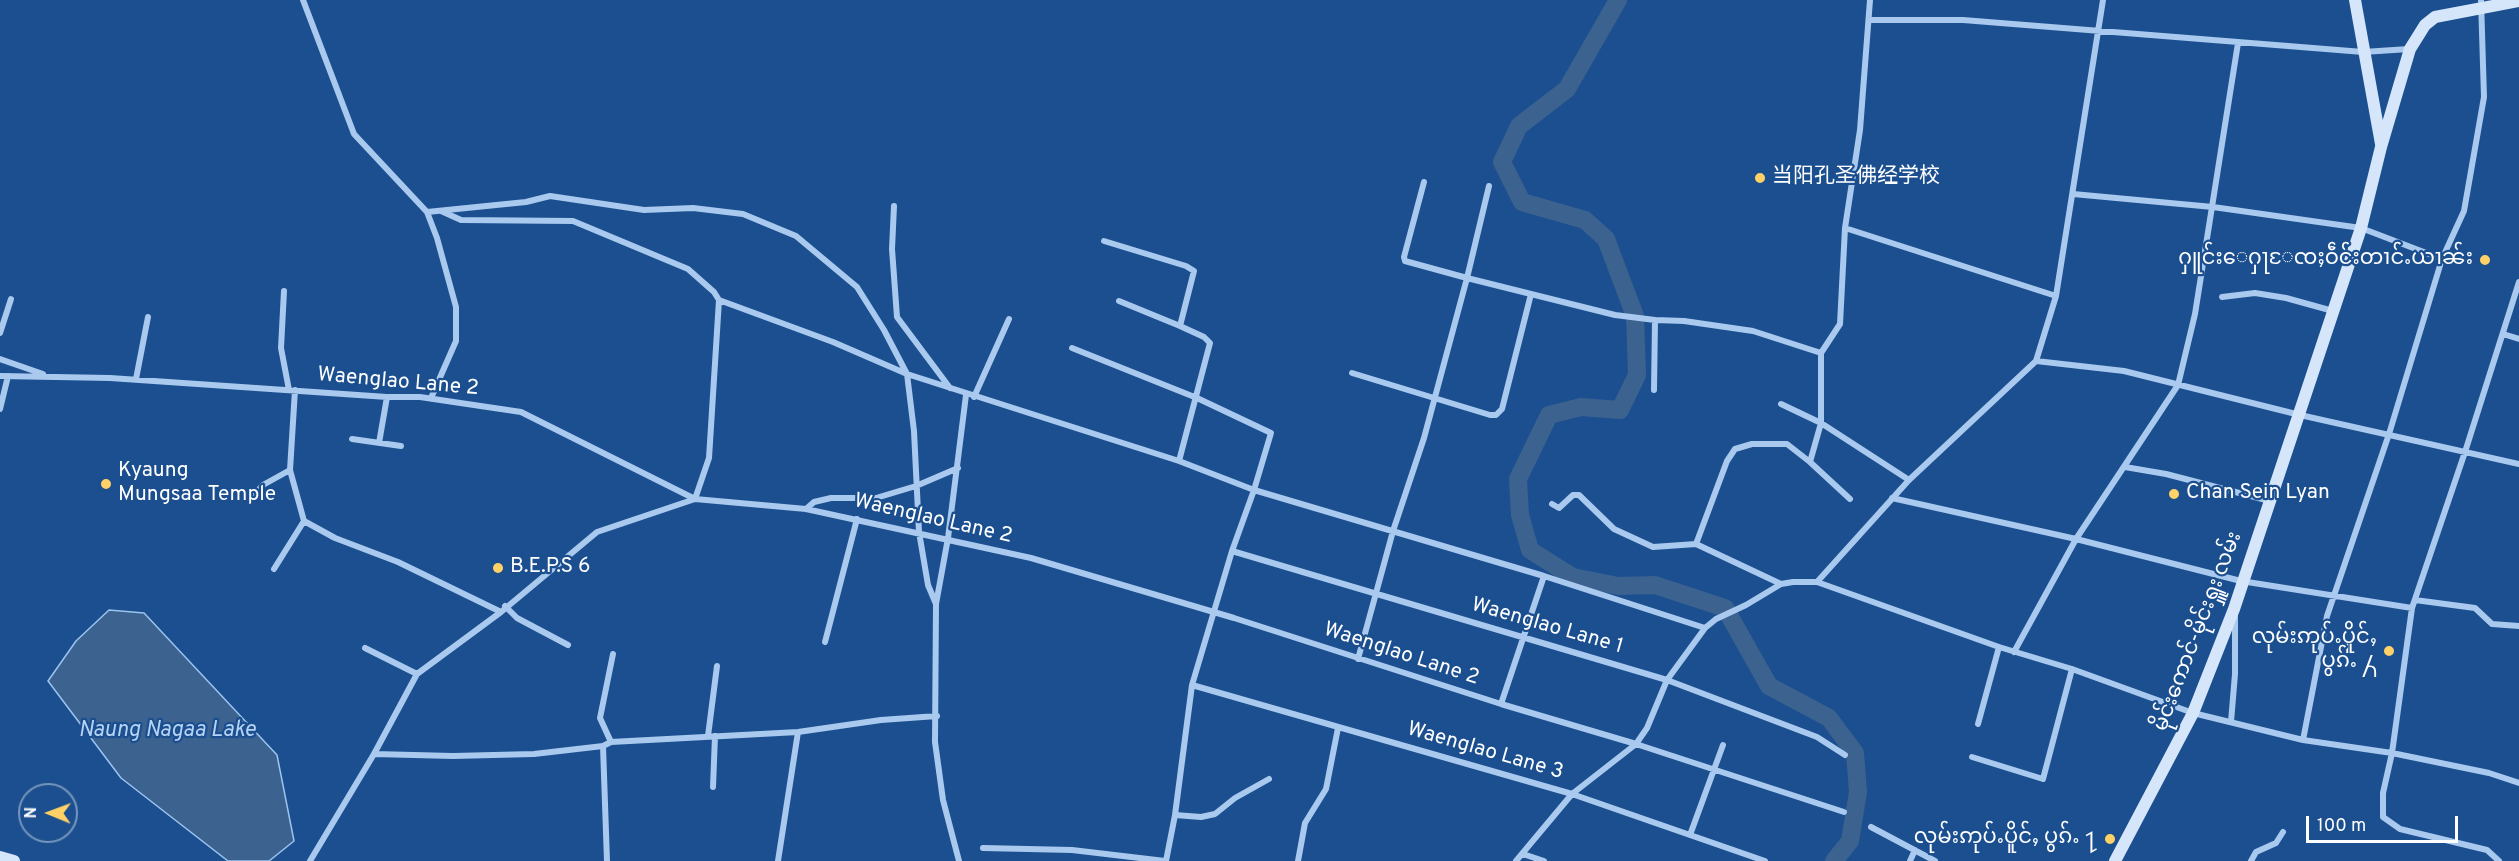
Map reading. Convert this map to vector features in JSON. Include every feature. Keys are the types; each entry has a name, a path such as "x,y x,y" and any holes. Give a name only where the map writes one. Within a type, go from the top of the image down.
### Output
{"main road":[{"path":"2355,0 2381,147"},
{"name":"မိုင်းကောင်-မိုင်းရှူး လမ်း","path":"2115,861 2193,713 2234,609 2241,581 2271,502 2361,228 2381,147 2410,49 2425,24 2435,17 2481,5 2519,1"},
{"path":"0,857 14,861"}],"street":[{"path":"303,0 354,134 427,212 437,238 456,306 456,341 431,398"},
{"path":"1810,462 1821,423 1821,353 1840,324 1845,228 1860,130 1870,0"},
{"path":"1817,582 1909,480 2036,362 2056,296 2103,0"},
{"path":"2303,740 2327,616 2389,434 2442,259 2464,211 2484,97 2481,5"},
{"path":"1870,20 1963,20 2364,52 2410,49"},
{"path":"2014,652 2076,538 2178,385 2195,314 2238,43"},
{"path":"1424,182 1405,261 1615,315 1684,321 1753,331 1821,353"},
{"path":"1358,659 1393,531 1435,396 1489,186"},
{"path":"2073,194 2213,207 2361,228 2442,259"},
{"path":"427,212 525,202 550,196 644,210 693,208 742,214 796,236 857,286 884,330 907,375 914,430 919,532 928,585 936,604"},
{"path":"894,206 892,249 897,317 950,389"},
{"path":"310,861 374,754 417,674 503,609 597,532 695,498 710,458 719,300 714,292 688,269 573,222 461,220 439,210"},
{"path":"1845,228 2056,296"},
{"path":"1104,241 1185,266 1194,271 1180,326"},
{"path":"2499,861 2487,850 2400,829 2383,817 2383,793 2392,753 2412,608 2519,282"},
{"path":"284,291 281,348 292,390 290,470 304,520 335,538 398,562 503,609 568,645"},
{"path":"2222,297 2255,293 2286,298 2334,312"},
{"path":"1352,373 1496,415 1502,409 1531,294"},
{"path":"0,333 11,299"},
{"path":"719,300 833,342 907,375 966,395 1179,461 1254,490 1544,576 1705,628"},
{"path":"1119,301 1204,337 1210,343 1179,461"},
{"path":"136,379 147,316"},
{"path":"974,397 1009,319"},
{"path":"1654,390 1655,320"},
{"path":"2503,334 2519,339"},
{"path":"983,848 1072,850 1166,861 1175,815 1192,685 1232,551 1271,433 1197,398 1072,348"},
{"path":"0,359 50,376"},
{"path":"2036,362 2124,371 2300,415 2519,464"},
{"name":"Waenglao Lane 2","path":"0,376 136,379 387,398 431,398 521,412 695,498 806,508 1030,558 1214,612 1501,704 1636,744 1844,812"},
{"path":"0,409 8,376"},
{"path":"959,861 943,800 935,742 937,716 936,604 948,538 966,395"},
{"path":"379,443 387,398"},
{"path":"1781,404 1821,423 1909,480"},
{"path":"352,439 400,447"},
{"path":"1696,544 1727,461 1736,449 1752,444 1787,444 1850,499"},
{"path":"2125,467 2166,474 2271,502"},
{"path":"806,508 814,502 831,498 876,498 916,486 958,468"},
{"path":"253,496 263,485 290,470"},
{"path":"1552,504 1559,507 1573,495 1579,495 1614,529 1653,547 1696,544 1781,584"},
{"path":"1892,498 2076,538 2241,581 2412,608"},
{"path":"825,642 857,519"},
{"path":"274,569 304,520"},
{"name":"Waenglao Lane 1","path":"1232,551 1667,680 1817,737 1845,755"},
{"path":"1501,704 1544,576"},
{"path":"1516,861 1572,794 1636,744 1647,728 1667,680 1705,628 1716,619 1746,605 1781,584 1817,582 2193,713 2303,740 2392,753 2489,773 2519,783"},
{"path":"2415,600 2475,608 2492,624 2519,627"},
{"path":"2231,722 2235,674 2234,609"},
{"path":"1978,724 1999,647"},
{"path":"365,648 417,674"},
{"path":"611,742 600,718 613,654"},
{"path":"713,787 712,736 717,666"},
{"path":"1971,757 2043,779 2072,669"},
{"name":"Waenglao Lane 3","path":"1192,685 1572,794 1765,861"},
{"path":"374,754 453,756 534,754 603,746 611,742 798,732 881,720 937,716"},
{"path":"1298,861 1305,823 1326,789 1338,728"},
{"path":"778,861 798,732"},
{"path":"1690,835 1724,745"},
{"path":"603,746 607,861"},
{"path":"1175,815 1201,817 1215,814 1235,798 1269,779"},
{"path":"1871,827 1935,861"},
{"path":"2251,861 2256,852 2276,843 2283,832"},
{"path":"1910,861 1915,850"},
{"path":"1523,854 1544,861"}],"water":[{"name":"Naung Nagaa Lake","path":"109,610 144,613 277,755 294,841 269,861 228,861 121,778 48,681 76,641"}],"waterway":[{"path":"1618,0 1567,89 1519,126 1502,162 1522,202 1585,220 1606,239 1635,316 1637,375 1620,410 1581,407 1549,415 1518,479 1520,515 1530,550 1573,577 1618,586 1655,585 1725,608 1769,686 1829,718 1855,753 1858,792 1850,841 1834,861"}],"place":[{"name":"当阳孔圣佛经学校","path":"1760,178"},
{"name":"ႁူင်းေႁႃႄၸႈဝဵင်းတၢင်ႉယၢၼ်း","path":"2485,260"},
{"name":"Kyaung Mungsaa Temple","path":"106,484"},
{"name":"Chan Sein Lyan","path":"2174,494"},
{"name":"B.E.P.S 6","path":"498,568"},
{"name":"လုမ်းဢုပ်ႉပိူင်ႇ ပွၵ်ႉ ႓","path":"2389,651"},
{"name":"လုမ်းဢုပ်ႉပိူင်ႇ ပွၵ်ႉ ႑","path":"2110,839"}]}
